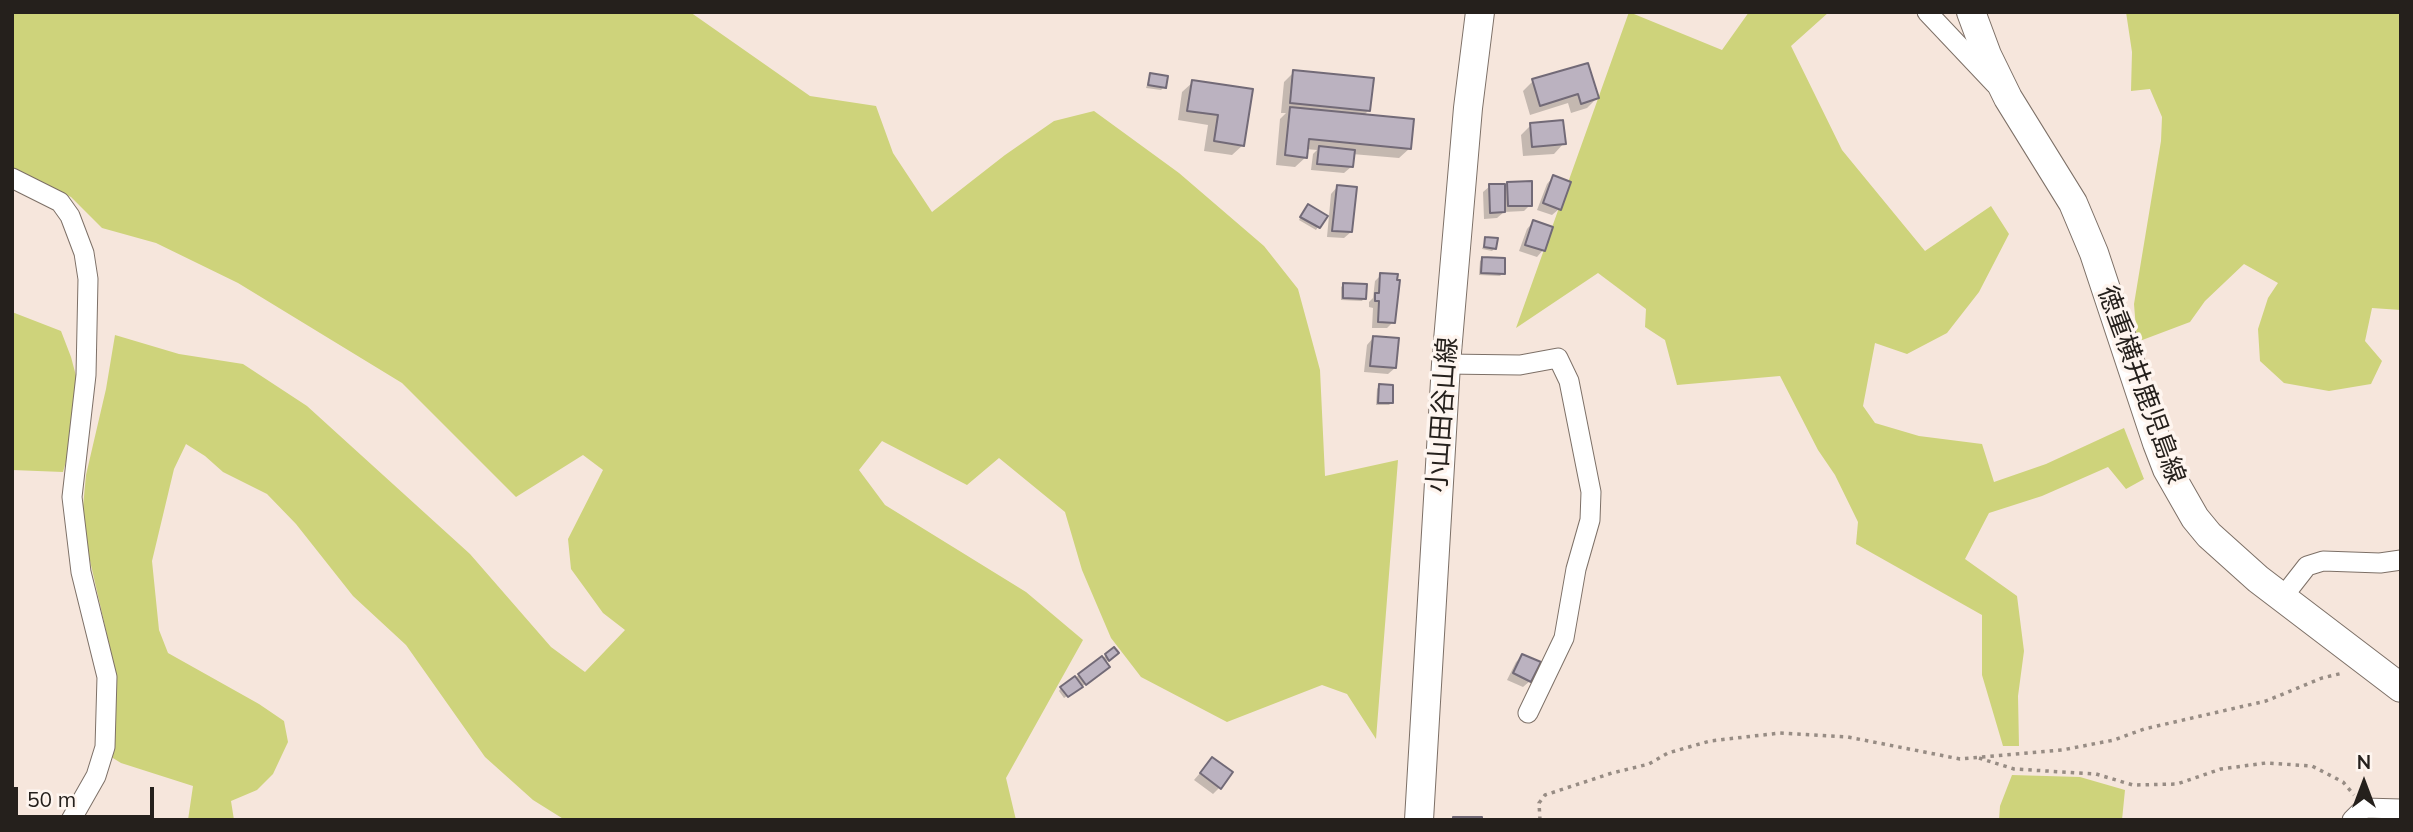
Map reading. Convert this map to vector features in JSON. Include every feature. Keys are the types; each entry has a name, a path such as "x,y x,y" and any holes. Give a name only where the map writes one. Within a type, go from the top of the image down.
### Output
{"main road":[{"name":"小山田谷山線","path":"1419,820 1446,364 1468,108 1480,12"},
{"name":"徳重横井鹿児島線","path":"1971,12 2008,98 2073,203 2094,253 2157,443 2194,519 2242,566 2401,688"}],"street":[{"path":"1927,12 2008,98"},
{"path":"12,178 60,202 70,216 84,253 88,279 86,375 72,497 81,572 107,677 105,747 96,776 71,820"},
{"path":"1446,364 1520,365 1558,358 1569,381 1591,492 1590,520 1576,569 1564,638 1528,713"},
{"path":"2282,598 2307,566 2323,561 2380,563 2401,560"},
{"path":"2358,814 2401,809"}],"path":[{"path":"1540,820 1539,803 1545,794 1649,764 1668,753 1710,741 1780,733 1807,734 1848,737 1960,759 2062,750 2114,740 2144,729 2266,701 2368,663"},
{"path":"1977,757 2014,769 2096,774 2133,785 2177,784 2221,769 2266,763 2312,766 2343,782 2358,814"}],"green space":[{"path":"12,12 690,12 810,96 876,106 893,153 932,212 1054,121 1094,111 1179,173 1264,246 1298,289 1320,370 1325,476 1398,460 1376,739 1347,694 1322,685 1227,722 1141,677 1111,638 1082,570 1065,512 999,458 967,485 882,441 859,470 885,505 1026,592 1083,640 1006,778 1016,820 565,820 533,800 485,757 406,645 353,596 296,524 267,494 223,472 186,444 174,469 152,561 159,630 168,653 284,721 288,742 273,774 257,790 231,801 234,820 188,820 193,786 121,763 108,755 112,657 88,552 83,507 86,475 106,389 115,335 179,354 243,364 307,406 470,554 551,647 585,672 625,630 603,613 571,569 568,539 603,470 583,455 516,497 402,383 238,283 156,243 102,228 71,197 12,169"},
{"path":"1629,12 1722,50 1749,12 1829,12 1791,46 1842,150 1925,251 1991,206 2009,234 1979,292 1947,333 1907,354 1875,343 1863,406 1875,423 1919,436 1982,444 1994,482 2046,464 2124,428 2144,479 2126,489 2108,467 2042,496 1989,513 1965,559 2017,596 2024,651 2018,696 2019,746 2003,746 1982,675 1982,615 1856,544 1858,522 1780,376 1677,385 1665,340 1645,327 1646,309 1598,273 1516,328"},
{"path":"2126,12 2401,12 2401,310 2372,308 2365,341 2382,361 2371,384 2329,391 2284,383 2260,361 2258,329 2268,298 2278,283 2244,264 2205,301 2190,322 2137,342 2134,304 2161,141 2162,117 2150,89 2131,91 2132,52"},
{"path":"12,312 61,331 71,357 83,402 63,472 12,470"},
{"path":"2012,775 2080,777 2125,790 2122,820 1999,820 2000,806"}],"building":[{"path":"1588,63 1599,98 1581,104 1578,94 1540,106 1532,79"},
{"path":"1293,70 1374,78 1370,111 1290,103"},
{"path":"1150,73 1168,76 1166,88 1148,85"},
{"path":"1192,80 1253,89 1244,146 1214,141 1218,115 1187,111"},
{"path":"1290,107 1414,119 1411,149 1309,139 1307,158 1285,155"},
{"path":"1563,120 1566,144 1532,147 1530,123"},
{"path":"1319,146 1355,150 1353,167 1317,164"},
{"path":"1553,175 1571,182 1561,210 1543,203"},
{"path":"1532,181 1532,206 1508,206 1507,182"},
{"path":"1489,184 1505,184 1505,212 1490,213"},
{"path":"1337,185 1357,187 1352,232 1332,231"},
{"path":"1308,204 1328,216 1320,228 1300,217"},
{"path":"1533,220 1553,227 1545,251 1525,245"},
{"path":"1485,237 1498,238 1496,249 1484,247"},
{"path":"1482,257 1505,258 1505,274 1481,273"},
{"path":"1380,273 1398,274 1397,280 1400,280 1395,323 1378,322 1379,301 1375,301 1375,293 1379,293"},
{"path":"1343,283 1367,284 1366,299 1343,298"},
{"path":"1373,336 1399,338 1396,368 1370,366"},
{"path":"1379,384 1393,385 1393,403 1378,403"},
{"path":"1114,647 1119,653 1109,661 1105,654"},
{"path":"1522,654 1541,662 1531,682 1513,673"},
{"path":"1102,656 1110,667 1086,685 1078,674"},
{"path":"1075,676 1083,687 1068,697 1060,687"},
{"path":"1212,757 1233,772 1221,789 1200,773"},
{"path":"1453,817 1482,817 1482,820 1453,820"}]}
